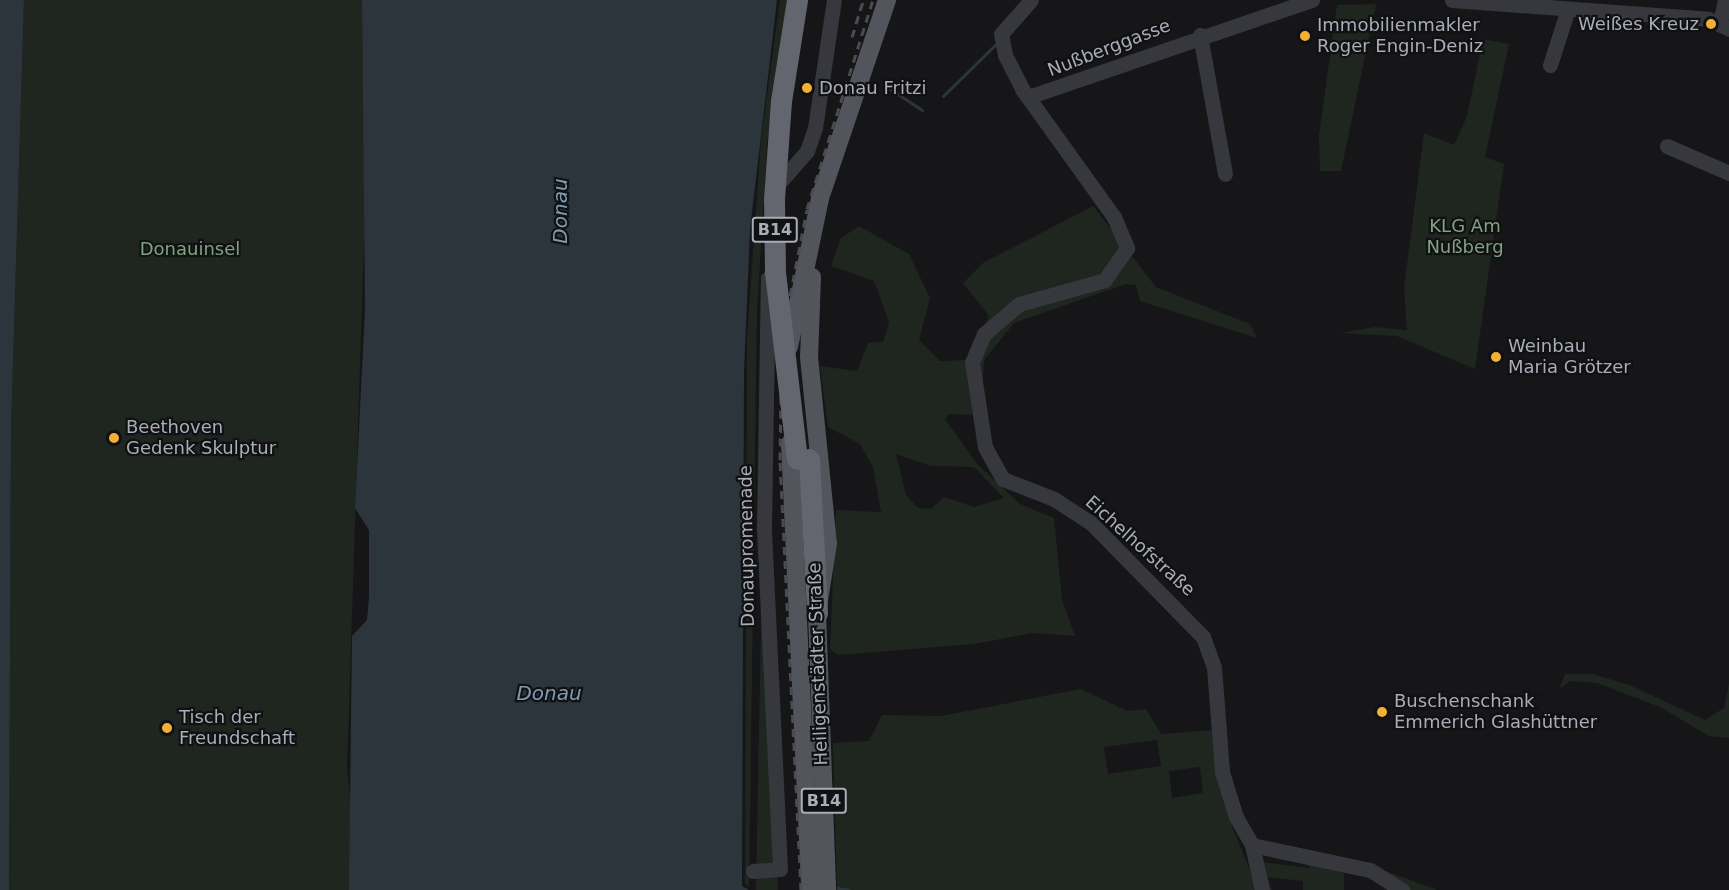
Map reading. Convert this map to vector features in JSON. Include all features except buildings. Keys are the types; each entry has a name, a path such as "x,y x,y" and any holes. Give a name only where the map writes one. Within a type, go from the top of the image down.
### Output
{"highway":[{"name":"B14","path":"797,0 775,158 775,272 813,546"},
{"name":"B14","path":"809,0 795,84 785,227 813,495 813,546"},
{"name":"Heiligenstädter Straße","path":"813,546 817,613"}],"main road":[{"path":"810,890 786,380 792,320 820,198 887,0"},
{"path":"817,613 828,543 808,308 814,268 858,116 861,81"},
{"name":"Heiligenstädter Straße","path":"817,613 827,890"}],"street":[{"name":"Donaupromenade","path":"753,871 780,869 764,527 771,195 807,151 815,128 834,0"},
{"name":"Eichelhofstraße","path":"1031,0 1001,34 1005,55 1114,217 1127,248 1106,280 1019,304 984,334 972,374 987,453 1003,479 1054,499 1091,523 1203,638 1214,668 1222,772 1252,844 1262,890"},
{"name":"Nußberggasse","path":"1031,96 1200,35 1312,0"},
{"path":"1452,0 1504,2 1724,26 1725,0"},
{"path":"1550,65 1568,9"},
{"name":"Nußberggasse","path":"1200,35 1225,174"},
{"path":"1667,146 1729,172"},
{"path":"1252,844 1370,870 1402,890"}],"green space":[{"name":"Donauinsel","path":"24,0 362,0 365,211 347,769 353,823 349,890 9,890 11,429"},
{"path":"780,0 788,0 767,144 757,312 749,887 745,883 747,339 761,140"},
{"path":"1376,4 1341,171 1320,171 1319,135 1337,5"},
{"name":"KLG Am Nußberg","path":"1483,39 1509,44 1485,157 1504,164 1475,369 1397,336 1340,333 1375,327 1407,330 1404,288 1424,133 1454,145 1467,116"},
{"path":"1093,206 1156,287 1250,324 1257,338 1140,301 1136,285 1126,284 1014,323 984,360 982,402 972,395 972,415 949,414 945,419 977,464 1020,504 1054,518 1062,600 1075,636 1032,633 974,644 838,655 830,648 836,510 881,512 873,467 860,444 828,427 820,366 857,371 868,343 883,342 889,322 874,281 831,266 841,238 859,226 909,254 930,298 919,340 940,361 967,360 989,316 963,283 983,263","holes":["896,454 931,466 974,467 1004,498 974,507 944,497 931,509 918,508 906,495"]},
{"path":"761,623 763,626 778,890 756,890"},
{"path":"1565,674 1593,674 1632,686 1705,720 1724,708 1729,683 1729,738 1709,736 1660,707 1597,683 1570,681 1559,689"},
{"path":"1081,689 1127,711 1146,709 1161,734 1214,730 1232,826 1258,890 837,890 833,743 869,741 882,715 941,716","holes":["1157,740 1161,766 1108,774 1104,747","1200,767 1203,793 1172,798 1169,771"]},
{"path":"1258,853 1344,866 1344,890 1303,890 1303,881 1268,877 1272,890 1267,890","holes":["1262,855 1309,862 1309,868 1263,862"]},
{"path":"1377,868 1435,889 1436,890 1405,890"}],"water":[{"path":"0,0 24,0 11,429 9,890 0,890"},
{"name":"Donau","path":"362,0 777,0 750,229 744,372 742,886 749,890 349,890 352,636 367,620 369,598 369,530 355,508 365,310"}],"waterway":[{"path":"943,96 997,43"},
{"path":"887,87 922,110"},
{"path":"838,888 849,890"}],"railway":[{"path":"852,37 863,0"},
{"path":"801,890 780,460 782,337 807,209 873,0"}],"place":[{"name":"Weißes Kreuz","path":"1711,24"},
{"name":"Immobilienmakler Roger Engin-Deniz","path":"1305,36"},
{"name":"Donau Fritzi","path":"807,88"},
{"name":"Weinbau Maria Grötzer","path":"1496,357"},
{"name":"Beethoven Gedenk Skulptur","path":"114,438"},
{"name":"Buschenschank Emmerich Glashüttner","path":"1382,712"},
{"name":"Tisch der Freundschaft","path":"167,728"}]}
